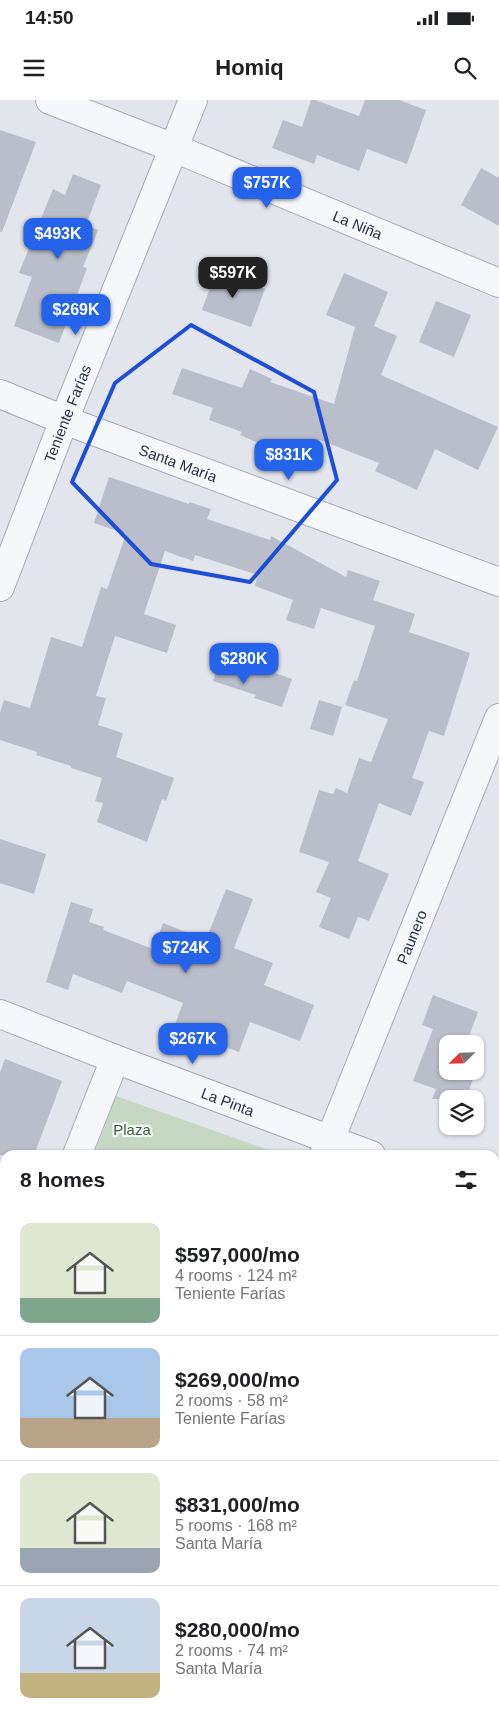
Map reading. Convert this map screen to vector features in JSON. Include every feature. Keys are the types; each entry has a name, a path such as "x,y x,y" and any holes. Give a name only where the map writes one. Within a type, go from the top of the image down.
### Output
{"street":[{"name":"La Niña","path":"50,100 174,148 499,283"},
{"name":"Teniente Farías","path":"0,587 64,420 193,100"},
{"name":"Santa María","path":"0,394 64,420 499,582"},
{"name":"Paunero","path":"328,1147 499,718"},
{"name":"La Pinta","path":"0,1014 328,1147 344,1150"},
{"path":"79,1150 114,1059"}],"highlighted area":[{"path":"191,325 314,392 337,480 250,582 151,564 72,482 115,383"}],"green space":[{"name":"Plaza","path":"116,1096 269,1150 96,1150"}],"building":[{"path":"311,100 359,116 365,100 399,100 426,110 407,164 367,149 359,171 317,155 314,164 272,148 283,120 302,127"},
{"path":"0,130 36,142 2,232 0,232"},
{"path":"481,168 499,178 499,226 461,205"},
{"path":"73,174 101,185 86,225 98,230 83,267 87,268 59,343 14,326 32,277 19,273 53,189 65,195"},
{"path":"216,271 265,289 251,327 202,310"},
{"path":"344,273 388,292 374,326 397,336 381,375 498,427 478,470 435,449 417,490 375,471 379,463 320,440 314,458 265,441 263,445 240,435 242,432 209,420 213,408 172,394 182,368 242,388 250,369 272,379 270,382 334,404 355,327 326,315"},
{"path":"436,301 471,315 454,357 419,342"},
{"path":"109,477 189,504 189,502 211,509 207,519 270,540 271,536 346,577 348,570 380,581 373,600 415,614 409,632 470,653 444,736 429,731 412,778 424,782 411,816 379,803 358,861 389,874 369,921 358,917 349,939 319,927 331,898 316,892 329,862 299,852 319,790 333,794 336,788 347,793 359,758 371,762 388,719 345,705 354,680 357,681 375,626 321,608 314,629 286,620 293,600 255,586 258,575 195,555 193,561 165,551 144,614 176,625 167,653 115,636 96,696 106,698 98,725 123,733 116,757 174,778 166,801 162,799 147,842 97,822 103,803 95,801 102,778 36,755 37,752 0,740 0,713 4,700 30,708 51,637 82,647 101,587 107,589 126,534 94,523"},
{"path":"221,658 263,672 264,669 292,679 282,707 254,698 256,695 213,681"},
{"path":"319,700 342,707 333,736 310,729"},
{"path":"0,839 46,854 34,894 0,883"},
{"path":"226,889 253,899 234,948 273,963 264,985 314,1005 300,1041 250,1022 239,1052 174,1027 183,1003 127,981 122,993 73,974 68,990 46,982 71,902 93,909 89,922 104,927 103,930 153,949 163,923 206,940"},
{"path":"433,995 478,1012 469,1035 439,1035 439,1080 473,1080 469,1090 439,1090 439,1099 432,1099 436,1089 413,1081 433,1029 422,1025"},
{"path":"5,1059 62,1081 36,1150 0,1150 0,1073"}]}
